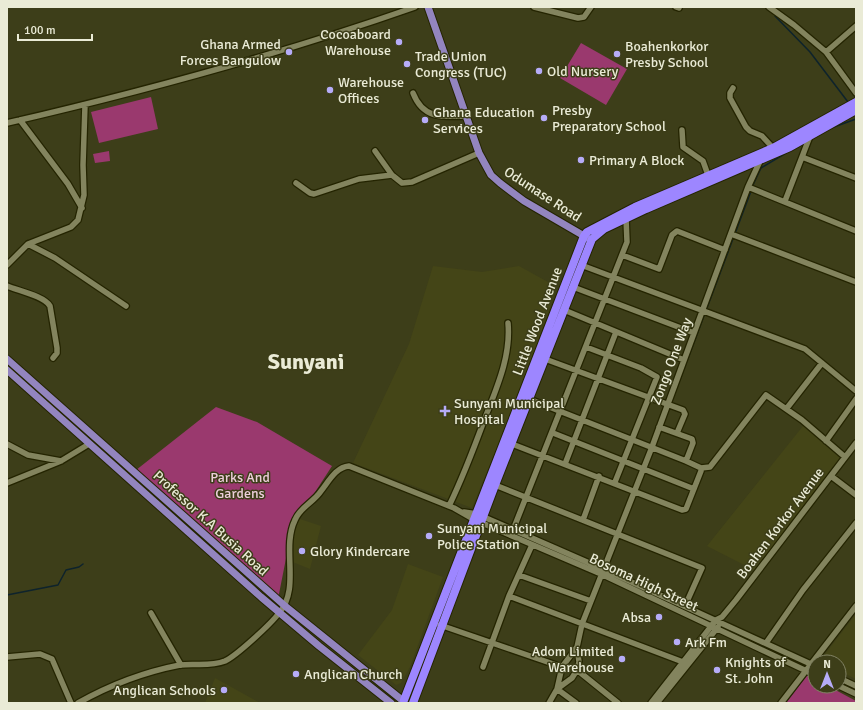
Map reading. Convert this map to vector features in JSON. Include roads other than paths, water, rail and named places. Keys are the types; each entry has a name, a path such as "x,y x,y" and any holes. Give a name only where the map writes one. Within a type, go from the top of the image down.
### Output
{"highway":[{"path":"588,238 593,227 628,210 773,148 856,102"},
{"path":"588,238 626,218 760,162 856,110"},
{"name":"Little Wood Avenue","path":"518,417 529,399 545,359 581,265 588,238"},
{"name":"Little Wood Avenue","path":"406,702 438,624 588,238"},
{"name":"Little Wood Avenue","path":"479,519 512,444 512,432"}],"main road":[{"name":"Odumase Road","path":"428,7 479,153 491,175 524,201 588,238"},
{"name":"Professor K.A Busia Road","path":"7,359 285,606 406,702"},
{"name":"Professor K.A Busia Road","path":"9,373 280,613 391,703"}],"street":[{"path":"7,123 85,105 260,58 414,7"},
{"path":"534,7 578,18 584,17 591,7"},
{"path":"769,7 794,25 826,52 856,93"},
{"path":"826,52 856,26"},
{"path":"733,88 730,98 746,127 750,131 762,136 773,148"},
{"path":"412,93 417,104 433,116 466,116"},
{"path":"7,265 28,244 71,228 78,220 84,195 83,165 85,105"},
{"path":"20,120 68,184 82,208"},
{"path":"682,130 682,147 703,161 708,175"},
{"path":"785,201 810,136"},
{"path":"375,151 392,175 402,183 412,182 479,153"},
{"path":"802,157 856,178"},
{"name":"Zongo One Way","path":"577,647 582,624 652,446 748,187 760,162"},
{"path":"296,183 310,193 314,194 359,179 392,175"},
{"path":"748,187 856,231"},
{"path":"513,530 544,456 578,370 612,277 627,242 626,218"},
{"path":"622,255 658,269 672,235 677,231 725,250"},
{"path":"731,234 856,282"},
{"path":"28,244 54,258 126,306"},
{"path":"581,265 805,349 856,391"},
{"path":"7,286 26,294 40,297 46,300 50,306 57,348 57,353 53,358"},
{"path":"573,287 694,333"},
{"path":"564,310 684,360"},
{"path":"449,506 468,466 500,379 508,349 508,322"},
{"path":"565,464 616,332"},
{"path":"586,347 641,368 657,377 615,482"},
{"path":"545,359 578,370 685,412 677,433"},
{"path":"787,408 822,363"},
{"path":"529,399 652,446 701,468 710,467 766,395 787,408 845,457"},
{"path":"826,440 856,399"},
{"path":"659,427 677,433 693,441 686,461"},
{"path":"553,433 694,489"},
{"name":"Boahen Korkor Avenue","path":"651,703 683,662 720,620 856,443"},
{"path":"7,444 28,455 61,461"},
{"path":"7,483 61,461 89,444"},
{"path":"512,444 615,482 682,510 686,509 701,468"},
{"name":"Bosoma High Street","path":"285,606 290,583 289,541 294,520 298,513 320,494 339,469 349,466 463,512 532,545 602,571 720,620 807,662"},
{"path":"583,520 599,476"},
{"path":"831,476 856,495"},
{"path":"495,485 702,568 685,606"},
{"name":"Bosoma High Street","path":"479,519 513,530 602,571 714,627 806,670"},
{"path":"766,643 803,590 856,523"},
{"path":"483,667 509,596 532,545"},
{"path":"519,575 591,601"},
{"path":"509,596 683,662"},
{"path":"78,703 112,685 181,665 218,663 226,660 262,631 285,606"},
{"path":"821,654 856,606"},
{"path":"151,613 181,665"},
{"path":"438,624 492,643 515,649 562,667"},
{"name":"Boahen Korkor Avenue","path":"657,703 714,627"},
{"path":"549,703 557,689 562,667 577,647"},
{"path":"557,689 569,680 577,670 579,662 577,647"},
{"path":"7,657 40,654 52,659 71,703"},
{"path":"577,670 618,703"},
{"path":"781,703 806,670"},
{"path":"557,689 576,703"}],"waterway":[{"path":"775,16 810,52 848,102"},
{"path":"831,128 856,119"},
{"path":"752,187 761,168 786,153"},
{"path":"676,390 751,191"},
{"path":"7,595 58,585 66,570 79,567 83,564"}],"place":[{"name":"Cocoaboard Warehouse","path":"399,42"},
{"name":"Ghana Armed Forces Bangulow","path":"289,52"},
{"name":"Boahenkorkor Presby School","path":"617,54"},
{"name":"Trade Union Congress (TUC)","path":"407,64"},
{"name":"Old Nursery","path":"539,71"},
{"name":"Warehouse Offices","path":"330,90"},
{"name":"Presby Preparatory School","path":"544,118"},
{"name":"Ghana Education Services","path":"425,120"},
{"name":"Primary A Block","path":"581,160"},
{"name":"Sunyani Municipal Hospital","path":"445,411"},
{"name":"Sunyani Municipal Police Station","path":"429,536"},
{"name":"Glory Kindercare","path":"302,551"},
{"name":"Absa","path":"659,617"},
{"name":"Ark Fm","path":"677,642"},
{"name":"Adom Limited Warehouse","path":"622,659"},
{"name":"Knights of St. John","path":"717,670"},
{"name":"Anglican Church","path":"296,674"},
{"name":"Anglican Schools","path":"224,690"}],"district":[{"name":"Sunyani","path":"306,361"}],"park label":[{"name":"Parks And Gardens","path":"240,486"}]}
